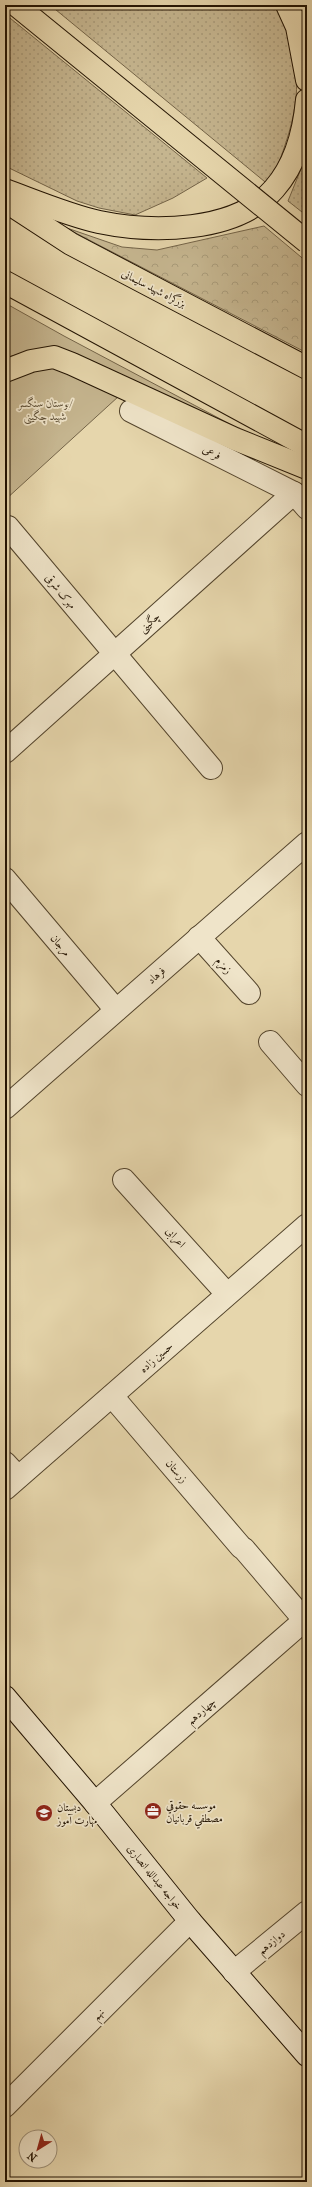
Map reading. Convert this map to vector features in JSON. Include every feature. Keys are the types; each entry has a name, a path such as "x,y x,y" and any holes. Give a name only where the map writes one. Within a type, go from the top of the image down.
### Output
{"highway":[{"path":"16,5 307,242"},
{"path":"287,5 297,27 307,80"},
{"path":"5,190 99,222 150,228 193,227 228,218 253,207 274,190 287,171 298,148 305,121 307,100"},
{"name":"بزرگراه شهید سلیمانی","path":"5,201 71,244 307,368"},
{"path":"5,282 307,446"},
{"path":"5,371 31,362 54,357 235,439 307,468"}],"street":[{"name":"فرعی","path":"131,411 300,500"},
{"name":"چگینی","path":"5,752 114,654 300,500"},
{"name":"مهرک شرقی","path":"8,527 114,654"},
{"path":"114,654 211,768"},
{"name":"فرهاد","path":"5,1108 307,842"},
{"name":"مرجان","path":"5,879 116,1010"},
{"name":"زمزم","path":"199,937 249,993"},
{"path":"270,1042 307,1085"},
{"name":"اعرابی","path":"124,1180 227,1294"},
{"name":"حسین زاده","path":"9,1476 112,1396 227,1294 305,1232"},
{"name":"زرستان","path":"112,1396 242,1548 306,1620"},
{"name":"چهاردهم","path":"95,1804 306,1620"},
{"name":"خواجه عبدالله انصاری","path":"5,1697 95,1804 190,1921 307,2055"},
{"name":"دوازدهم","path":"234,1972 307,1912"},
{"name":"نهم","path":"9,2095 190,1921"}],"green space":[{"path":"50,5 277,5 287,27 291,42 297,80 296,98 289,133 270,186"},
{"path":"5,14 207,178 173,198 135,215 99,208 77,201 5,166"},
{"path":"307,154 307,216 288,201"},
{"path":"264,226 307,262 307,353 64,227 122,247 157,250"},
{"path":"5,303 243,431 59,347 22,353 5,358"},
{"name":"بوستان سنگسر/ شهید چگینی","path":"46,368 60,368 119,396 5,500 5,382 17,376"}],"place":[{"name":"موسسه حقوقي مصطفي قربانيان","path":"153,1811"},
{"name":"دبستان مهارت آموز","path":"44,1813"}]}
